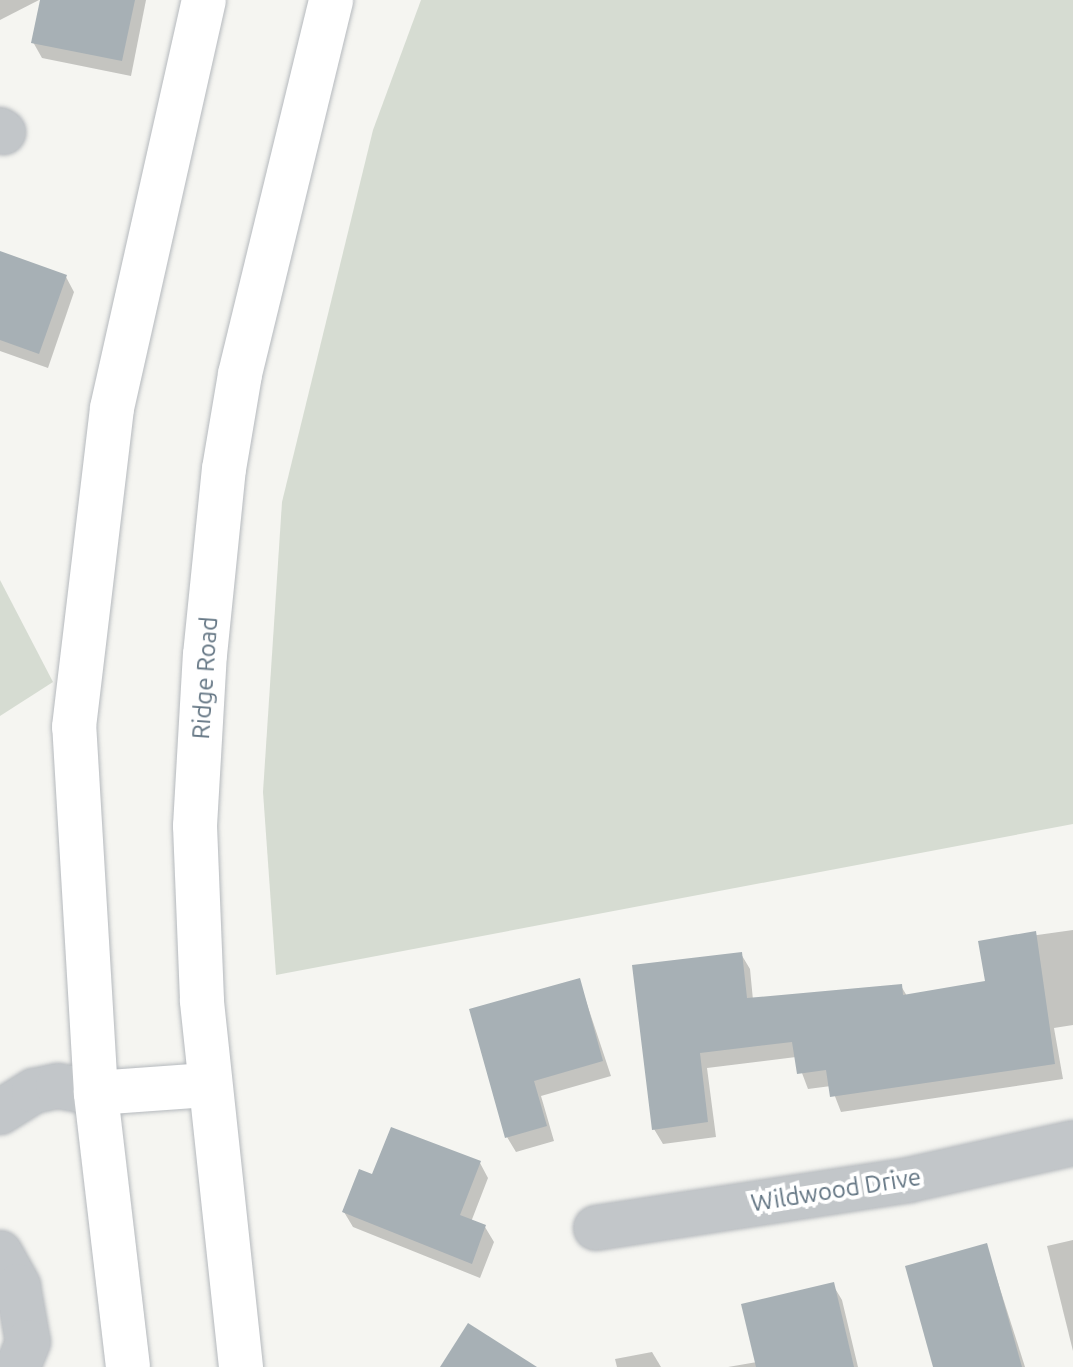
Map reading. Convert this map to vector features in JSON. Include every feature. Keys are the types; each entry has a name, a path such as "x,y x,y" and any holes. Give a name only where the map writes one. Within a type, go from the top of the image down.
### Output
{"main road":[{"path":"128,1367 96,1093 74,727 112,408 204,0"},
{"name":"Ridge Road","path":"241,1367 207,1085 195,826 224,469 263,269 331,0"},
{"path":"96,1093 207,1085"}],"street":[{"path":"0,1112 34,1091 58,1086 96,1093"},
{"name":"Wildwood Drive","path":"596,1228 909,1180 1073,1143"},
{"path":"0,1253 18,1286 28,1342 18,1367"}],"shaded area":[{"path":"421,0 1073,0 1073,824 276,975 263,792 282,502 373,130"},
{"path":"0,580 53,682 0,716"}],"building":[{"path":"40,0 135,0 122,61 31,43"},
{"path":"0,251 67,275 39,354 0,340"},
{"path":"1036,931 1055,1064 830,1097 826,1070 797,1074 792,1042 700,1053 708,1122 652,1130 632,965 742,952 747,998 902,984 903,995 985,981 978,941"},
{"path":"580,978 603,1061 534,1081 547,1126 505,1138 469,1009"},
{"path":"391,1127 481,1161 460,1215 486,1225 472,1264 342,1212 359,1169 372,1174"},
{"path":"987,1243 1022,1367 933,1367 905,1266"},
{"path":"834,1282 854,1367 756,1367 741,1304"},
{"path":"468,1323 537,1367 440,1367"}]}
